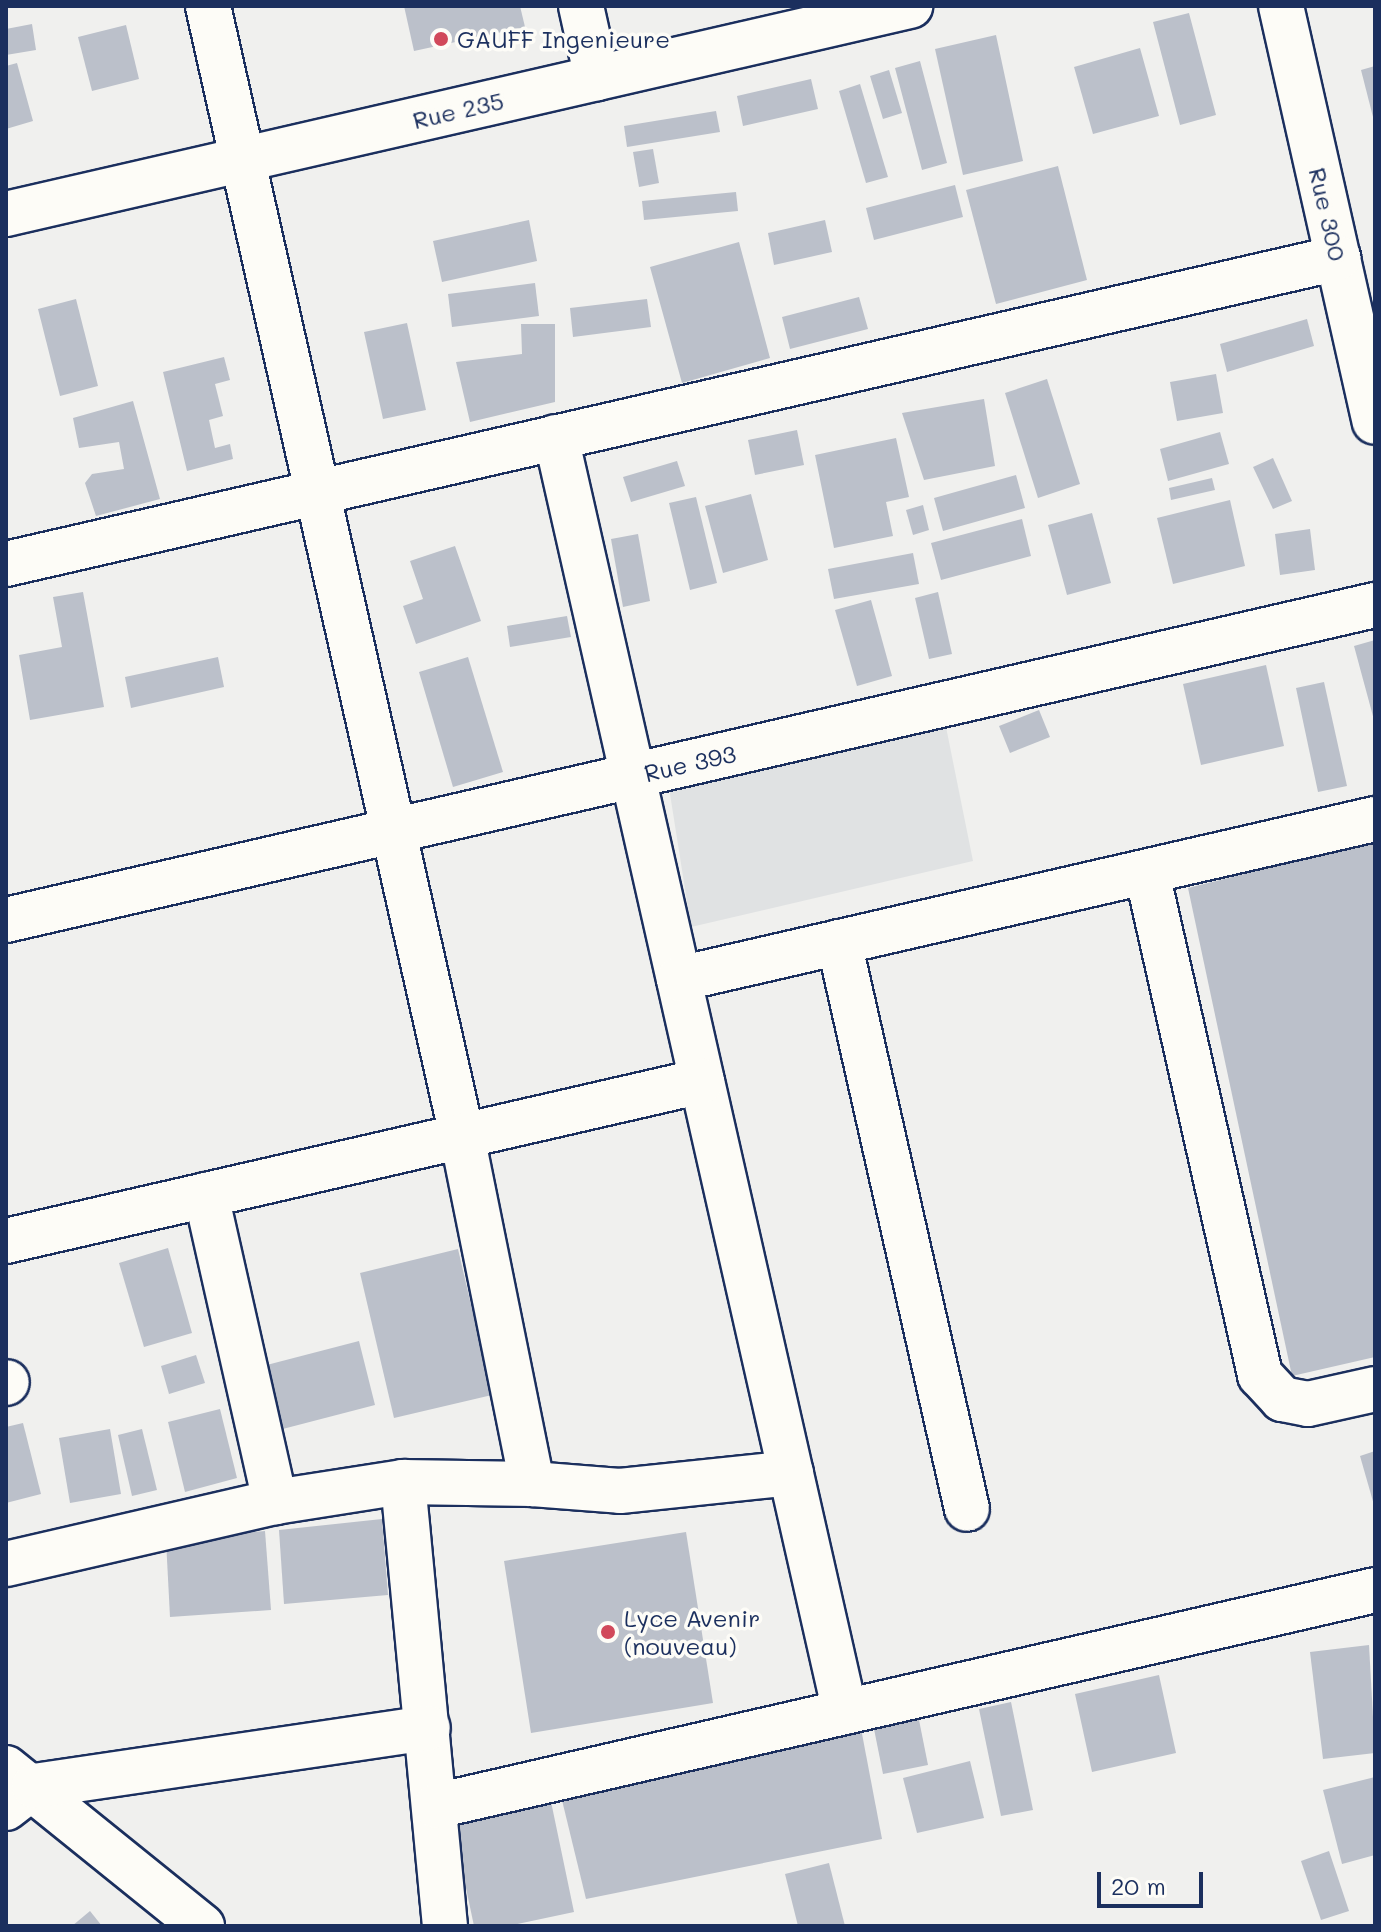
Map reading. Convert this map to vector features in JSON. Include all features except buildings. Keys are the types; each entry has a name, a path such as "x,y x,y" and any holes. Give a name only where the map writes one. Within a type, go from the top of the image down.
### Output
{"street":[{"path":"208,6 240,160 462,1136 532,1484"},
{"path":"581,6 597,78"},
{"name":"Rue 235","path":"6,214 910,6"},
{"name":"Rue 300","path":"1281,6 1375,422"},
{"path":"6,564 1338,258"},
{"path":"556,437 845,1712"},
{"name":"Rue 393","path":"6,920 1375,605"},
{"path":"679,979 1375,819"},
{"path":"1147,873 1260,1375 1282,1399 1308,1404 1375,1389"},
{"path":"839,942 967,1509"},
{"path":"6,1241 702,1081"},
{"path":"206,1195 275,1502"},
{"path":"6,1564 275,1502 403,1482 532,1484 620,1491 791,1473"},
{"path":"403,1482 445,1926"},
{"path":"436,1806 1375,1590"},
{"path":"15,1787 428,1728"},
{"path":"15,1787 202,1926"}],"shaded area":[{"path":"945,722 973,861 691,927 667,775"}],"place":[{"name":"GAUFF Ingenieure","path":"441,39"},
{"name":"Lyce Avenir (nouveau)","path":"608,1632"}]}
